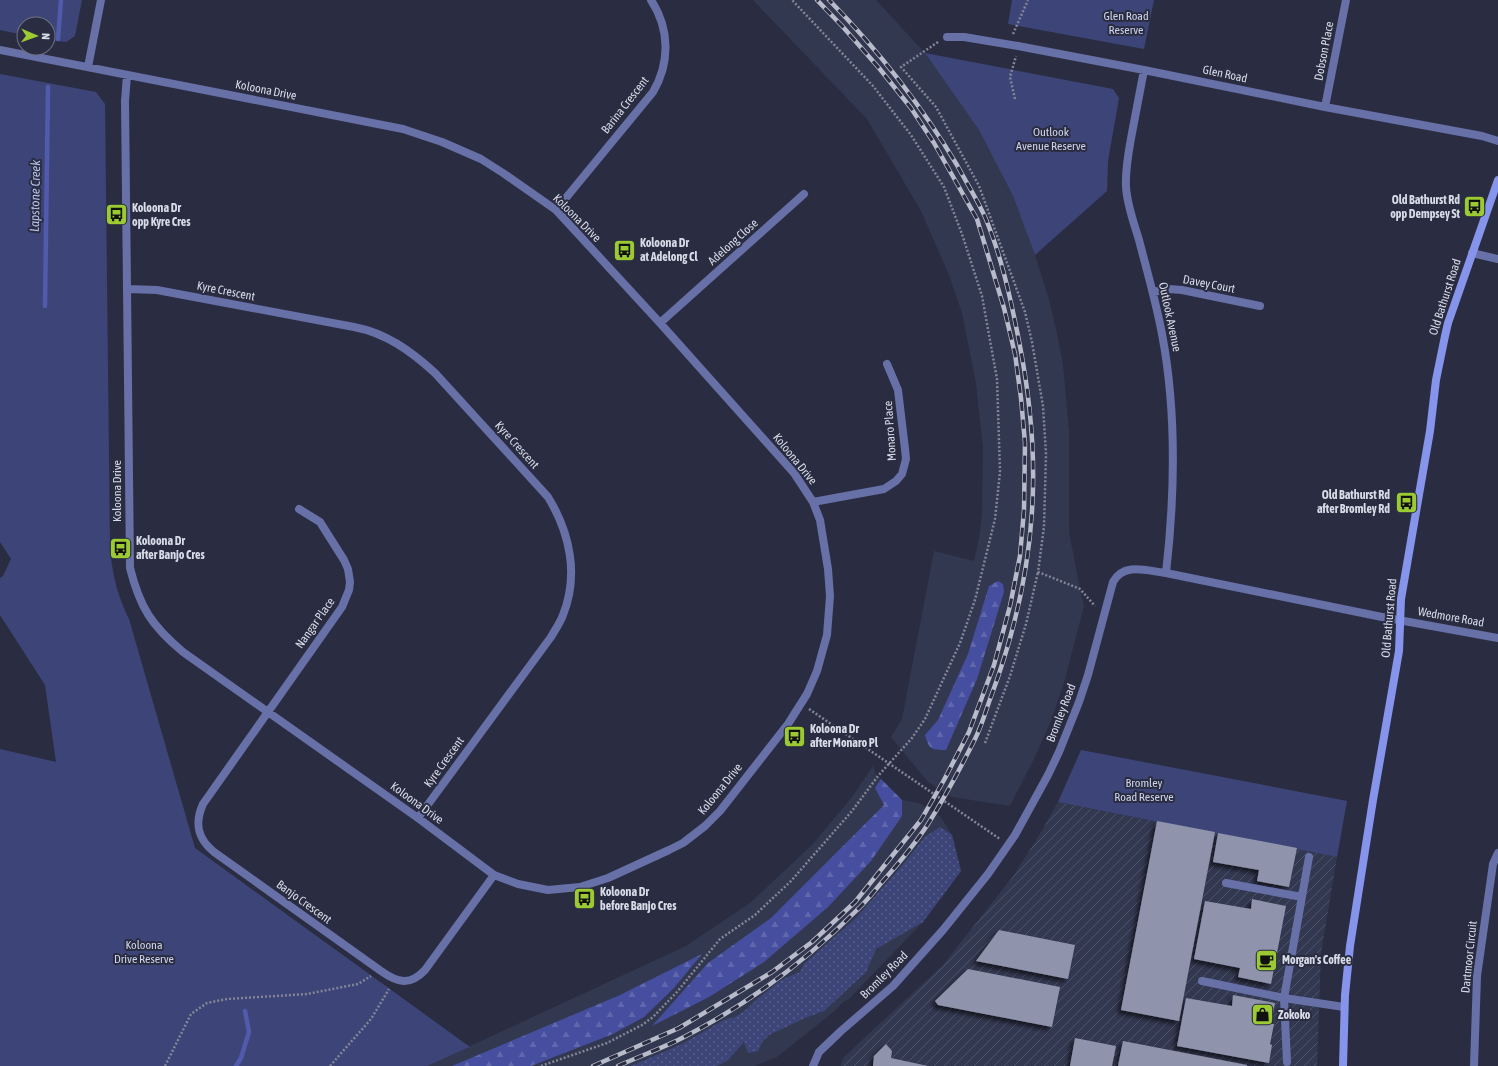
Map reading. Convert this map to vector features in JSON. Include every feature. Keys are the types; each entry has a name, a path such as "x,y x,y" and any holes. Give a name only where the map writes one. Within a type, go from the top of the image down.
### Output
{"main road":[{"name":"Old Bathurst Road","path":"1343,1066 1344,1007 1350,946 1372,800 1399,651 1401,598 1430,431 1440,356 1446,330 1498,180"}],"street":[{"path":"88,67 101,0"},
{"name":"Barina Crescent","path":"556,210 653,92 660,81 664,68 666,43 661,19 652,0"},
{"name":"Dobson Place","path":"1325,107 1346,0"},
{"name":"Glen Road","path":"947,37 964,37 1008,44 1325,107 1482,136 1498,141"},
{"name":"Koloona Drive","path":"0,50 403,129 460,149 503,172 556,210 660,323 794,473 813,502 820,520 828,569 830,596 827,635 819,665 802,704 713,819 705,826 683,842 608,878 580,887 548,890 518,884 494,875 418,818 184,652 158,629 148,616 140,600 130,568 125,101 126,75"},
{"name":"Outlook Avenue","path":"1144,70 1128,157 1126,188 1153,292 1165,352 1172,421 1172,510 1166,573"},
{"name":"Adelong Close","path":"660,323 804,194"},
{"path":"1472,253 1498,259"},
{"name":"Kyre Crescent","path":"128,289 157,290 366,329 394,342 417,356 435,373 548,497 558,514 570,550 572,570 571,588 563,616 551,637 418,818"},
{"name":"Davey Court","path":"1153,292 1169,289 1182,290 1260,306"},
{"name":"Monaro Place","path":"813,502 884,489 896,481 902,474 906,449 898,390 887,364"},
{"name":"Nangar Place","path":"268,711 342,607 349,590 349,575 344,560 320,522 300,509"},
{"name":"Bromley Road","path":"813,1066 819,1052 893,986 938,936 988,874 1008,844 1016,835 1059,752 1088,675 1113,582 1118,574 1130,569 1166,573 1400,620"},
{"name":"Wedmore Road","path":"1400,620 1498,638"},
{"name":"Banjo Crescent","path":"268,711 203,804 198,819 198,828 202,840 214,852 380,971 394,979"},
{"name":"Dartmoor Circuit","path":"1474,1066 1477,976 1493,864 1498,853"},
{"path":"1288,1062 1284,998 1309,857"},
{"path":"394,979 404,981 420,976 494,875"},
{"path":"1226,883 1302,898"},
{"path":"1202,981 1284,998 1344,1007"}],"path":[{"path":"541,1066 607,1043 642,1025 653,1017 677,992 720,939 754,915 792,881 852,811 878,776 912,738 925,719 960,643 975,600 995,519 1000,472 997,379 982,296 962,234 944,187 911,135 873,86 792,0"},
{"path":"1008,44 1028,0"},
{"path":"947,37 923,51 902,66 936,107 979,186 1025,312 1034,350 1042,399 1046,454 1044,527 1038,572 1026,624 1010,676 985,743"},
{"path":"1015,99 1010,77 1018,46"},
{"path":"1038,572 1080,589 1104,615"},
{"path":"802,704 1008,844"},
{"path":"166,1066 191,1014 207,1004 227,999 307,994 345,987 358,984 380,971"},
{"path":"330,1066 370,1019 394,979"}],"shaded area":[{"path":"753,0 876,0 925,53 979,130 1013,196 1035,255 1048,296 1063,365 1069,431 1069,532 1084,606 1065,679 1051,721 1010,806 952,797 928,782 891,737 902,719 934,551 974,561 979,539 982,513 983,448 976,383 962,313 949,275 921,211 867,119"},
{"path":"873,766 876,774 902,800 919,803 940,816 952,835 961,871 923,922 849,999 842,1003 837,1009 777,1057 754,1066 427,1066 686,946 750,903 812,845 852,797"},
{"path":"1058,802 1337,857 1321,953 1317,1066 840,1066 844,1057 943,965 1014,875"}],"green space":[{"path":"0,0 82,0 75,36 66,42 56,41 56,16 16,16 16,33 0,30"},
{"name":"Glen Road Reserve","path":"1012,0 1154,0 1144,49 1008,24"},
{"name":"Outlook Avenue Reserve","path":"925,53 1113,89 1119,98 1108,161 1107,191 1035,255 1013,196 979,130"},
{"name":"Koloona Drive Reserve","path":"0,74 96,92 105,104 111,559 116,585 129,619 195,848 470,1047 427,1066 0,1066 0,749 56,762 45,685 0,615 0,578 3,576 11,559 0,542"},
{"path":"998,581 1003,584 1004,592 977,679 946,750 931,748 925,735 938,720 968,654 989,586"},
{"name":"Bromley Road Reserve","path":"1081,750 1347,801 1337,857 1058,802"},
{"path":"881,779 902,800 902,816 871,861 828,907 764,962 709,997 652,1026 708,963 771,918 884,805 875,788"},
{"path":"940,827 952,835 961,871 923,922 876,949 866,972 824,1011 769,1035 762,1042 758,1051 748,1053 744,1042 728,1060 717,1066 631,1066 682,1044 724,1020 735,1017 747,1009 781,980 800,972 804,964 856,918 925,837"},
{"path":"702,954 674,988 644,1017 613,1034 531,1066 452,1066 620,995"}],"building":[{"path":"1157,821 1215,832 1179,1021 1121,1010"},
{"path":"1218,833 1297,848 1289,887 1257,881 1259,870 1213,862"},
{"path":"1252,899 1286,906 1271,984 1238,977 1240,968 1194,959 1205,901 1251,909"},
{"path":"999,930 1075,945 1068,979 976,961"},
{"path":"968,969 1060,987 1052,1027 938,1005 935,1001"},
{"path":"1233,995 1275,1003 1271,1024 1274,1024 1270,1044 1272,1045 1269,1063 1177,1046 1186,998 1232,1006"},
{"path":"1075,1038 1116,1046 1112,1066 1070,1066"},
{"path":"1123,1041 1247,1065 1247,1066 1118,1066"},
{"path":"886,1044 892,1051 891,1058 928,1066 873,1066 874,1056"}],"waterway":[{"name":"Lapstone Creek","path":"58,39 61,0"},
{"name":"Lapstone Creek","path":"45,306 48,87"},
{"name":"Lapstone Creek","path":"236,1066 241,1058 249,1032 245,1011"}],"railway":[{"path":"593,1066 679,1028 772,972 812,942 855,902 921,820 944,780 969,732 994,665 1010,606 1020,556 1024,510 1025,443 1015,354 1004,308 977,219 934,143 911,108 879,68 817,0"},
{"path":"618,1066 676,1041 708,1024 776,980 838,928 864,903 901,860 918,839 947,793 977,734 1005,656 1023,584 1032,511 1033,467 1031,423 1026,380 1018,336 996,246 979,204 957,165 929,121 882,58 829,0"}],"place":[{"name":"Old Bathurst Rd opp Dempsey St","path":"1475,207"},
{"name":"Koloona Dr opp Kyre Cres","path":"116,215"},
{"name":"Koloona Dr at Adelong Cl","path":"624,250"},
{"name":"Old Bathurst Rd after Bromley Rd","path":"1406,502"},
{"name":"Koloona Dr after Banjo Cres","path":"120,548"},
{"name":"Koloona Dr after Monaro Pl","path":"794,736"},
{"name":"Koloona Dr before Banjo Cres","path":"584,899"},
{"name":"Morgan's Coffee","path":"1266,960"},
{"name":"Zokoko","path":"1262,1015"}]}
